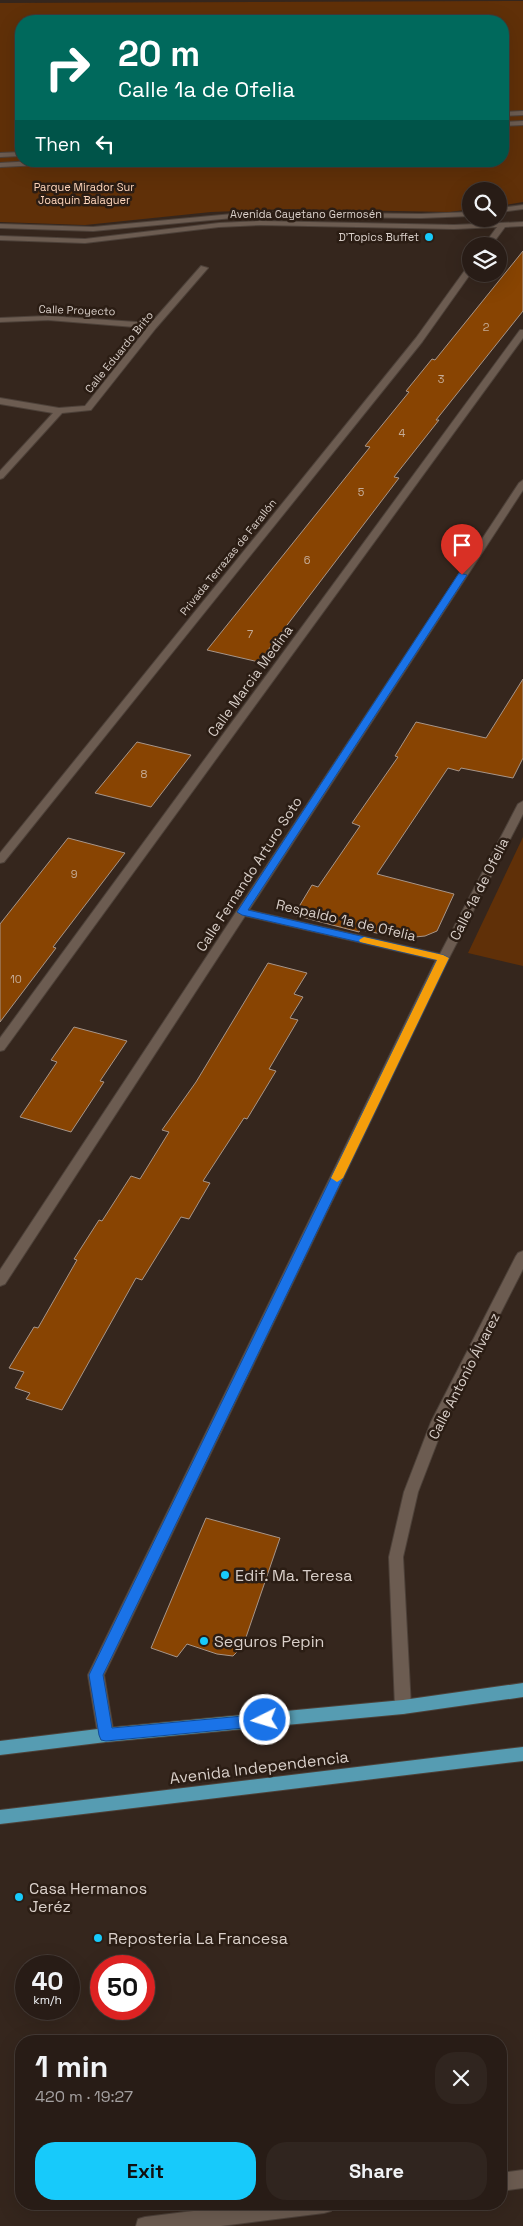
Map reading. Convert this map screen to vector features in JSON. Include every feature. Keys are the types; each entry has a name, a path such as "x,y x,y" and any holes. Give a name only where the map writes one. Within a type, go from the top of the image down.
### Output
{"main road":[{"path":"0,1748 106,1735 403,1707 523,1690"},
{"name":"Avenida Independencia","path":"0,1817 523,1754"}],"street":[{"path":"509,114 523,113"},
{"path":"509,124 523,123"},
{"path":"0,155 15,154"},
{"path":"0,165 15,164"},
{"path":"507,209 523,207"},
{"name":"Avenida Cayetano Germosén","path":"0,226 93,229 254,214 421,216 462,214"},
{"name":"Avenida Cayetano Germosén","path":"0,238 85,241 218,225 260,223 462,226"},
{"name":"Avenida Cayetano Germosén","path":"507,226 523,224"},
{"path":"494,237 501,227"},
{"name":"Calle Eduardo Brito","path":"60,412 88,408 153,326 204,268"},
{"name":"Privada Terrazas de Farallón","path":"0,860 419,340 462,280"},
{"name":"Calle Proyecto","path":"0,320 48,318 153,326"},
{"name":"Calle Marcia Medina","path":"0,1047 523,332"},
{"path":"0,401 60,412"},
{"path":"0,476 60,412"},
{"name":"Calle Fernando Arturo Soto","path":"0,1281 523,483"},
{"name":"Calle 1a de Ofelia","path":"106,1735 96,1675 443,958 523,804"},
{"name":"Respaldo 1a de Ofelia","path":"242,912 443,958"},
{"name":"Calle Antonio Álvarez","path":"403,1707 396,1557 410,1492 438,1422 523,1256"},
{"path":"507,2181 523,2179"},
{"path":"145,2226 275,2210"}],"green space":[{"name":"Parque Mirador Sur Joaquín Balaguer","path":"523,1 523,202 507,205 507,182 462,182 462,210 450,212 287,209 211,212 85,225 0,222 0,3"},
{"path":"523,837 523,966 468,953"}],"building":[{"path":"523,251 523,311 436,420 439,420 394,477 399,478 259,662 207,650 370,447 365,446 409,392 406,391 432,359 435,360 498,282 507,282 507,271"},
{"path":"523,679 523,758 513,778 461,768 459,771 448,768 377,874 454,894 437,931 425,936 405,938 360,930 359,932 294,915 312,885 318,887 360,826 352,823 398,757 395,756 416,722 486,738"},
{"path":"137,742 191,755 151,807 95,793"},
{"path":"68,838 125,853 53,947 56,948 0,1022 0,924"},
{"path":"268,963 307,973 294,994 303,997 290,1018 298,1020 269,1069 276,1071 247,1119 244,1118 203,1181 210,1183 189,1219 181,1217 142,1280 136,1278 62,1410 26,1399 30,1393 15,1388 24,1372 9,1368 34,1327 38,1328 77,1260 74,1259 99,1220 102,1221 131,1176 140,1179 169,1132 162,1130 196,1082"},
{"path":"74,1027 127,1041 100,1081 104,1082 71,1132 20,1117 57,1062 51,1060"},
{"name":"Edif. Ma. Teresa","path":"206,1518 280,1538 243,1646 233,1656 217,1654 187,1644 177,1657 151,1648"}],"slow traffic":[{"path":"337,1178 443,958 364,940"}],"place":[{"name":"D'Topics Buffet","path":"429,237"},
{"name":"Edif. Ma. Teresa","path":"225,1575"},
{"name":"Seguros Pepin","path":"204,1641"},
{"name":"Casa Hermanos Jeréz","path":"19,1897"},
{"name":"Reposteria La Francesa","path":"98,1938"}],"route":[{"path":"265,1720 106,1735 96,1675 443,958 242,912 462,575"}]}
